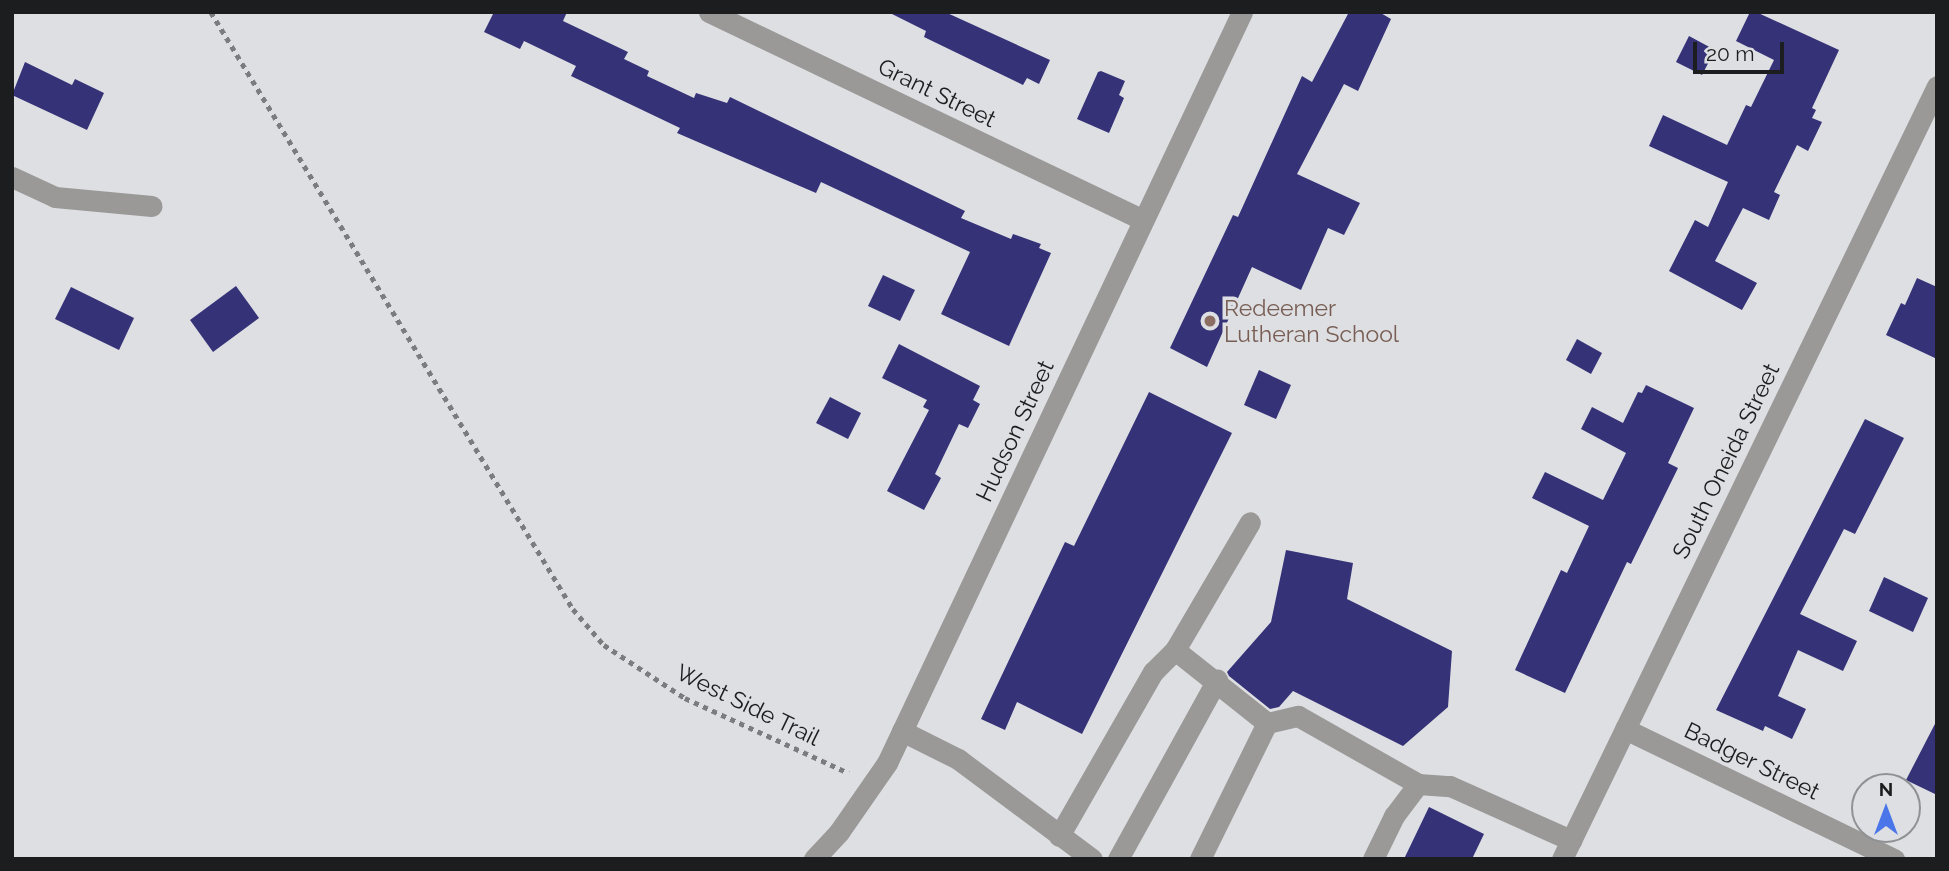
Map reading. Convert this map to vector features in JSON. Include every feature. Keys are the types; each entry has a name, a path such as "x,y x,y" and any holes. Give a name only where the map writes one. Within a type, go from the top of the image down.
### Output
{"street":[{"name":"Grant Street","path":"709,12 1143,220"},
{"name":"Hudson Street","path":"814,859 873,784 902,731 1242,12"},
{"name":"South Oneida Street","path":"1567,849 1937,86"},
{"path":"12,177 55,197 152,206"},
{"path":"1059,836 1153,672 1175,650 1250,522"},
{"path":"1175,650 1217,680 1267,723"},
{"path":"1118,859 1217,680"},
{"path":"1267,723 1298,716 1418,784 1450,786 1567,849"},
{"path":"1200,859 1267,723"},
{"name":"Badger Street","path":"1625,729 1894,859"},
{"path":"902,731 958,759 1092,859"},
{"path":"1373,859 1394,816 1418,784"}],"path":[{"name":"West Side Trail","path":"211,12 573,609 604,645 685,698 873,784"}],"building":[{"path":"494,12 567,12 563,21 628,52 624,59 649,71 647,76 694,98 696,93 727,103 730,97 965,211 961,218 1011,239 1013,234 1041,244 1039,248 1051,253 1009,346 941,314 970,252 821,182 816,193 677,133 680,128 571,76 576,66 524,41 520,49 484,32"},
{"path":"888,12 945,12 1050,60 1039,84 1027,78 1023,85 924,37 926,31"},
{"path":"1349,12 1379,12 1391,19 1358,91 1344,84 1297,174 1360,203 1344,235 1328,228 1301,290 1252,267 1207,367 1170,348 1233,215 1238,217 1302,76 1312,82"},
{"path":"1750,12 1756,12 1839,50 1812,108 1816,110 1812,118 1822,122 1808,151 1797,145 1774,192 1780,195 1769,220 1743,208 1715,261 1757,283 1742,310 1669,271 1695,220 1708,227 1728,182 1649,146 1663,115 1727,145 1746,105 1751,107 1774,60 1736,41"},
{"path":"1689,36 1715,50 1702,75 1676,62"},
{"path":"25,62 72,85 75,79 104,93 87,130 12,95"},
{"path":"1098,72 1125,81 1119,95 1124,98 1109,133 1077,119"},
{"path":"883,275 915,290 900,321 868,306"},
{"path":"1917,278 1937,287 1937,359 1886,335 1901,303 1905,305"},
{"path":"236,286 259,318 213,352 190,320"},
{"path":"71,287 134,318 119,350 55,319"},
{"path":"1577,339 1602,353 1591,374 1566,360"},
{"path":"899,344 980,386 973,400 980,404 968,428 959,424 935,474 941,478 924,510 887,491 929,410 923,407 927,400 882,378"},
{"path":"1259,370 1291,385 1276,419 1244,405"},
{"path":"1646,385 1694,408 1668,463 1678,468 1631,564 1627,562 1565,693 1515,670 1561,570 1567,573 1589,526 1532,498 1545,472 1603,500 1626,453 1581,429 1592,407 1623,423 1638,392 1642,393"},
{"path":"1149,392 1232,433 1082,734 1017,702 1005,730 981,719 1065,542 1074,546"},
{"path":"830,397 861,413 848,439 816,423"},
{"path":"1865,419 1904,438 1855,534 1844,529 1800,614 1857,641 1843,671 1798,650 1778,696 1806,709 1792,739 1765,726 1763,731 1716,710"},
{"path":"1286,550 1353,563 1347,599 1452,651 1448,707 1403,746 1293,691 1279,707 1270,709 1229,676 1227,672 1271,622"},
{"path":"1884,577 1928,598 1913,632 1869,611"},
{"path":"1937,720 1937,795 1921,787 1921,773 1910,773"},
{"path":"1429,807 1484,834 1472,859 1404,859"}],"place":[{"name":"Redeemer Lutheran School","path":"1210,321"}]}
